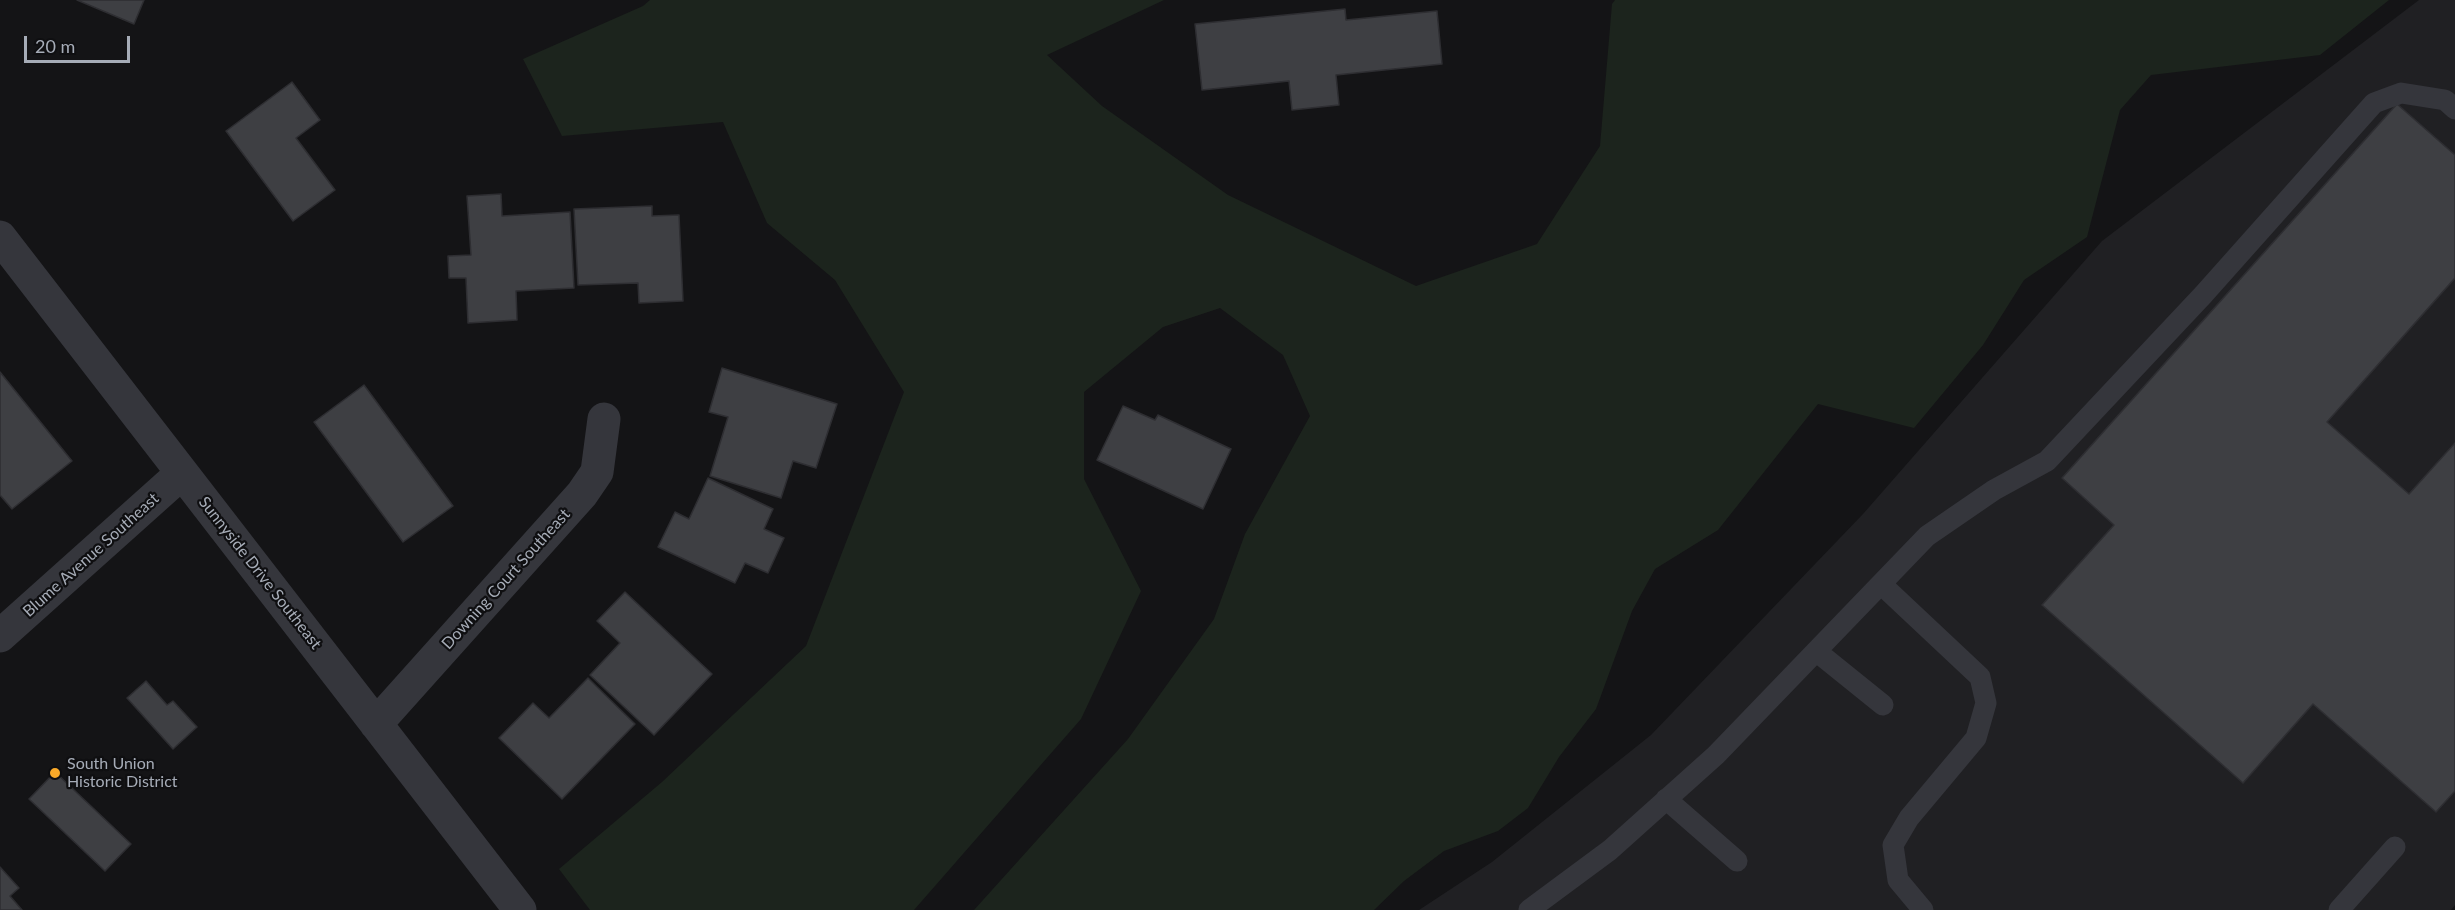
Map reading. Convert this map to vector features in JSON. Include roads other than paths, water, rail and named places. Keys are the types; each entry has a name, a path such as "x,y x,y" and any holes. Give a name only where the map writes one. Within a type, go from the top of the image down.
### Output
{"street":[{"name":"Sunnyside Drive Southeast","path":"0,237 520,910"},
{"name":"Downing Court Southeast","path":"376,724 582,495 597,472 604,419"},
{"name":"Blume Avenue Southeast","path":"0,636 182,473"}],"lane":[{"path":"1529,910 1610,850 1716,755 1927,536 1994,490 2047,461 2203,295 2374,103 2401,93 2445,100 2455,109"},
{"path":"1881,584 1980,677 1986,703 1976,738 1909,818 1893,845 1898,880 1923,910"},
{"path":"1816,651 1883,705"},
{"path":"1666,799 1737,861"},
{"path":"2339,910 2395,847"}],"place":[{"name":"South Union Historic District","path":"55,773"}]}
